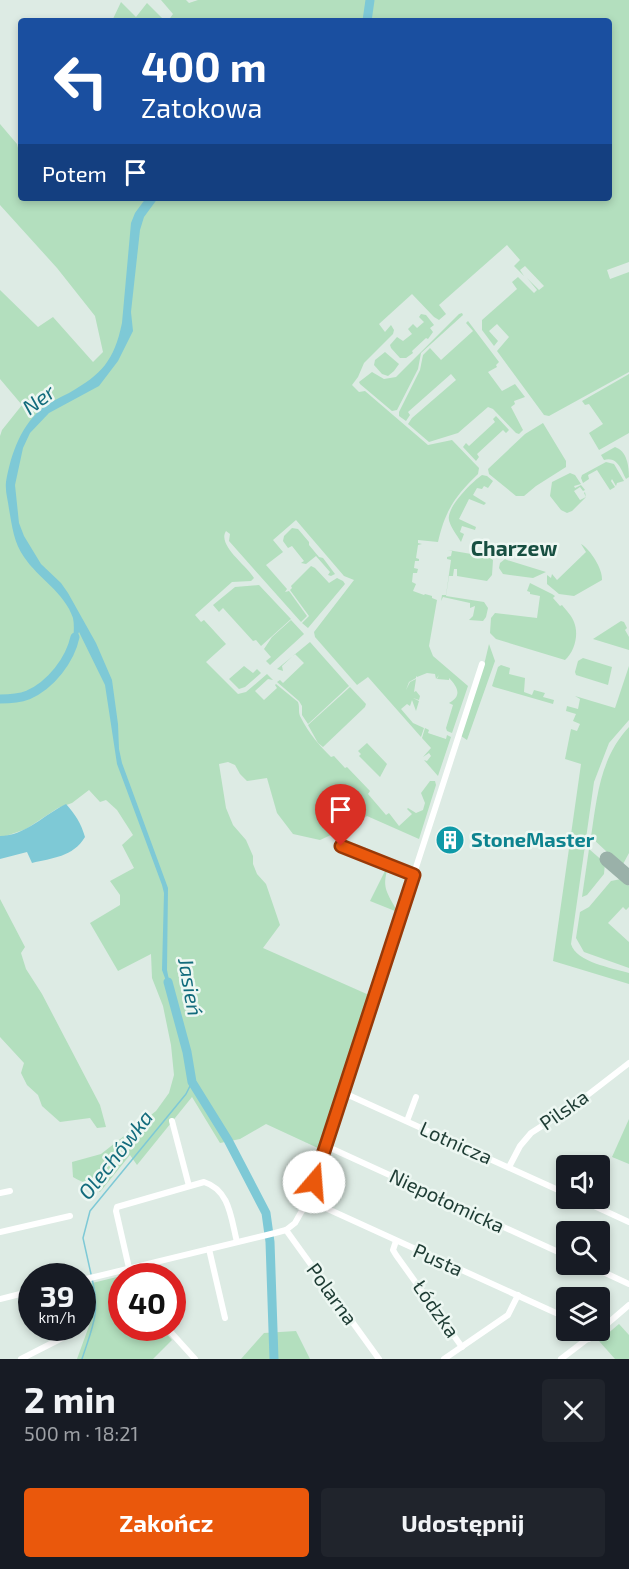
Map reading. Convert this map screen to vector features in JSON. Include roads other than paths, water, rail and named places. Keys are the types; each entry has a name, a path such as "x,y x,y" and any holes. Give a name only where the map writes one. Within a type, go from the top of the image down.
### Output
{"street":[{"path":"150,1263 262,1237 286,1230 298,1220 309,1200 482,664"},
{"path":"341,846 414,875"},
{"name":"Pilska","path":"509,1167 520,1146 531,1133 576,1104 629,1063"},
{"name":"Lotnicza","path":"344,1093 556,1189"},
{"path":"407,1121 416,1096"},
{"path":"172,1121 189,1186"},
{"name":"Niepołomicka","path":"326,1146 556,1251"},
{"path":"128,1263 117,1207 204,1182 216,1188 226,1200 237,1242"},
{"path":"0,1193 10,1191"},
{"name":"Pusta","path":"309,1200 556,1313"},
{"path":"601,1209 629,1222"},
{"path":"0,1232 70,1216"},
{"name":"Polarna","path":"286,1230 379,1359"},
{"name":"Łódzka","path":"396,1241 393,1250 396,1256 462,1347"},
{"path":"209,1249 225,1318"},
{"path":"610,1275 629,1284"},
{"path":"0,1299 18,1295"},
{"path":"444,1359 508,1315 518,1295"},
{"path":"610,1321 629,1305"},
{"path":"21,1359 56,1341"},
{"path":"179,1341 195,1359"},
{"path":"561,1359 586,1341"}],"water":[{"path":"144,201 156,201 144,217 140,230 131,312 133,331 118,361 99,386 49,413 30,433 23,448 15,485 19,523 24,536 41,564 68,593 96,643 112,680 122,763 168,888 167,970 173,1000 162,970 164,893 117,764 105,685 79,632 72,650 74,622 64,601 30,565 21,552 11,522 6,489 14,450 29,422 45,406 98,373 115,347 122,323 131,223"},
{"path":"66,804 82,827 85,837 74,849 61,856 32,863 27,852 0,859 0,836 26,829"}],"waterway":[{"name":"Ner","path":"367,18 370,0"},
{"name":"Ner","path":"0,699 25,696 44,685 64,663 75,637"},
{"name":"Jasień","path":"168,982 187,1052 192,1082 228,1140 266,1213 270,1242 274,1359"},
{"name":"Olechówka","path":"89,1263 83,1238 90,1211 186,1094 192,1082"},
{"name":"Olechówka","path":"82,1359 88,1341"}],"place":[{"name":"StoneMaster","path":"450,840"}],"district":[{"name":"Charzew","path":"514,549"}]}
